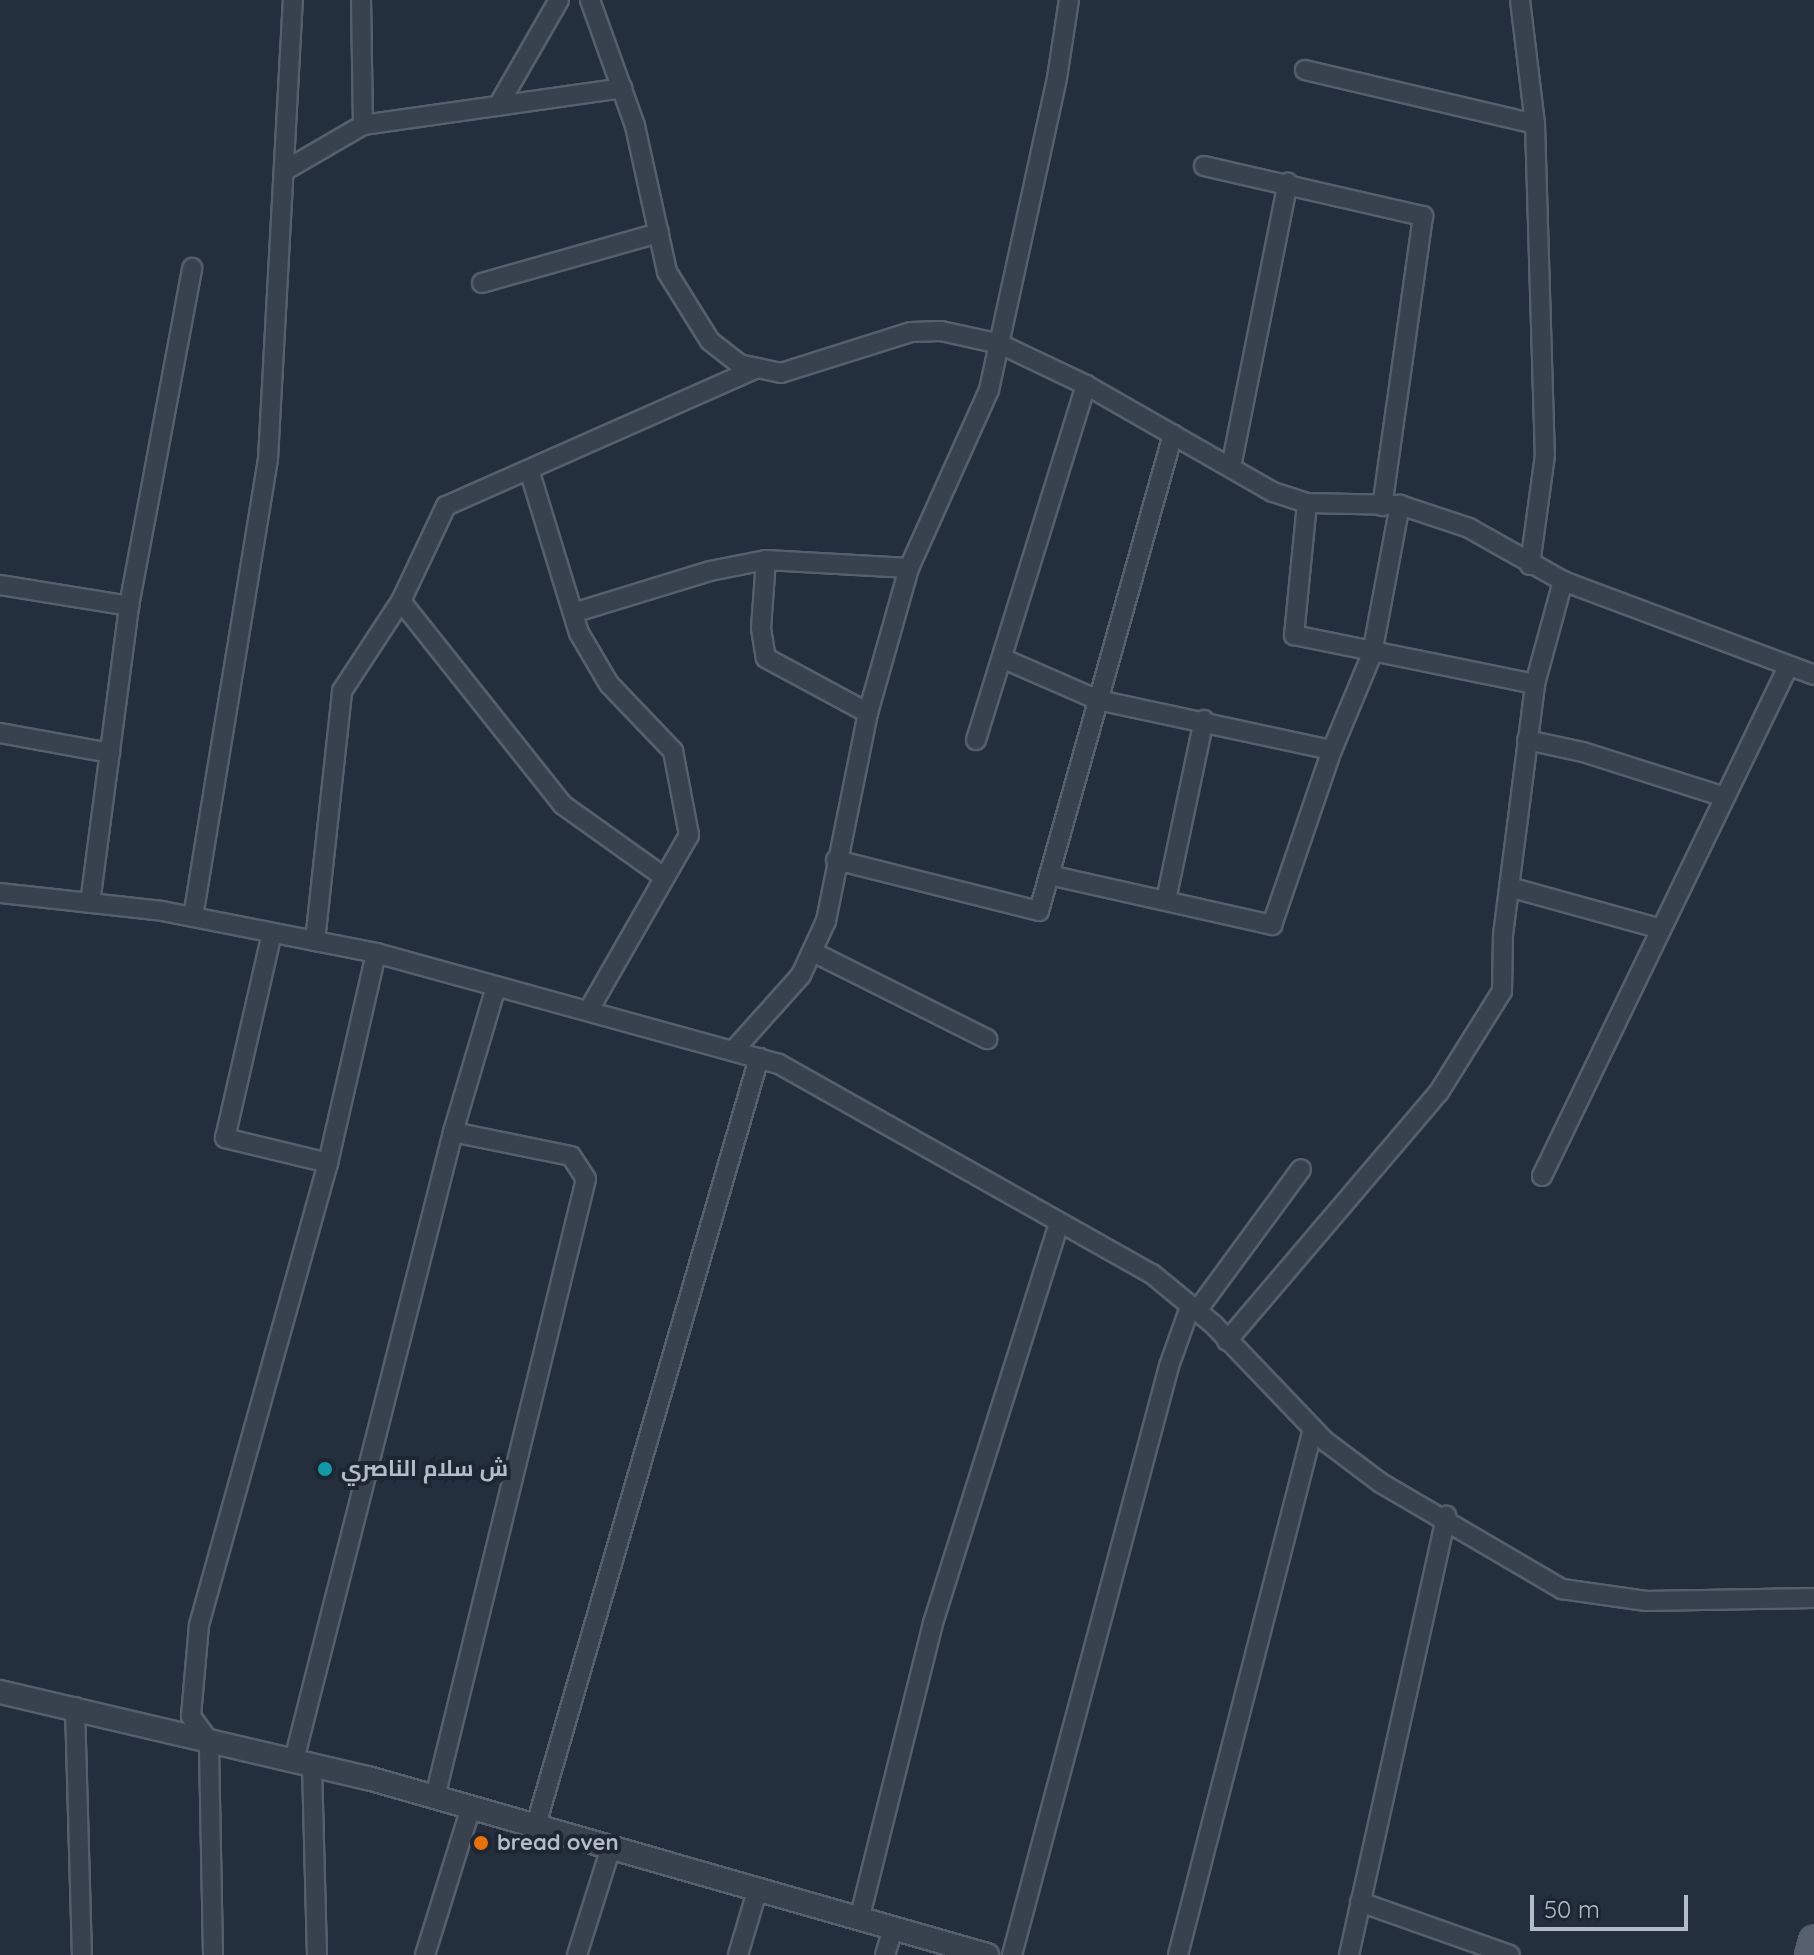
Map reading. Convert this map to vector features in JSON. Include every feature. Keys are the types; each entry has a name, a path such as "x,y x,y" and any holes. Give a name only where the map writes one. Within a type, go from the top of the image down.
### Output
{"main road":[{"path":"1810,1955 1814,1941"}],"street":[{"path":"193,917 268,459 293,0"},
{"path":"361,0 363,125"},
{"path":"498,106 559,0"},
{"path":"590,0 622,88 667,272 710,341 739,364 781,373 911,332 941,331 1000,344 1086,385 1273,492 1307,503 1391,505 1469,528 1563,581 1814,675"},
{"path":"734,1050 801,975 826,921 868,713 909,568 983,405 1000,344 1069,0"},
{"path":"1520,0 1535,124 1545,455 1530,565"},
{"path":"1305,70 1535,124"},
{"path":"284,171 363,125 622,88"},
{"path":"1049,875 1272,925 1332,750 1372,654 1423,216 1204,166"},
{"path":"1231,467 1288,183"},
{"path":"482,283 659,233"},
{"path":"90,903 129,606 192,268"},
{"path":"315,941 342,691 401,601 446,506 530,473 757,368"},
{"path":"976,740 1086,385"},
{"path":"836,860 1039,911 1173,435"},
{"path":"530,473 573,613 609,684 673,751 689,835 590,1008"},
{"path":"1307,503 1294,635 1372,654 1535,684"},
{"path":"573,613 710,571 766,560 909,568"},
{"path":"766,560 761,628 766,658 868,713"},
{"path":"1227,1341 1439,1092 1479,1034 1502,991 1509,887 1535,684 1563,581"},
{"path":"0,585 129,606"},
{"path":"401,601 563,805 664,877"},
{"path":"1002,658 1098,700 1204,720 1332,750"},
{"path":"1542,1176 1788,667"},
{"path":"1166,900 1204,720"},
{"path":"0,733 110,753"},
{"path":"1527,740 1583,752 1725,797"},
{"path":"1509,887 1661,929"},
{"path":"0,893 193,917 376,953 496,987 590,1008 779,1064 1152,1274 1227,1341 1313,1429 1381,1483 1446,1516 1562,1589 1646,1601 1814,1598"},
{"path":"272,933 225,1138 328,1163"},
{"path":"813,952 987,1039"},
{"path":"213,1955 209,1741 191,1716 199,1625 328,1163 376,953"},
{"path":"317,1955 303,1762 453,1132 496,987"},
{"path":"536,1825 759,1058"},
{"path":"435,1797 586,1179 571,1156 453,1132"},
{"path":"1012,1955 1169,1366 1193,1309 1301,1169"},
{"path":"860,1916 933,1623 1059,1223"},
{"path":"1178,1955 1313,1429"},
{"path":"1349,1955 1446,1516"},
{"path":"0,1692 303,1762 435,1797 860,1916 987,1955"},
{"path":"75,1707 82,1955"},
{"path":"425,1955 471,1807"},
{"path":"577,1955 611,1847"},
{"path":"738,1955 758,1888"},
{"path":"1360,1902 1510,1955"},
{"path":"885,1955 894,1926"}],"place":[{"name":"ش سلام الناصري","path":"325,1469"},
{"name":"bread oven","path":"481,1843"}]}
